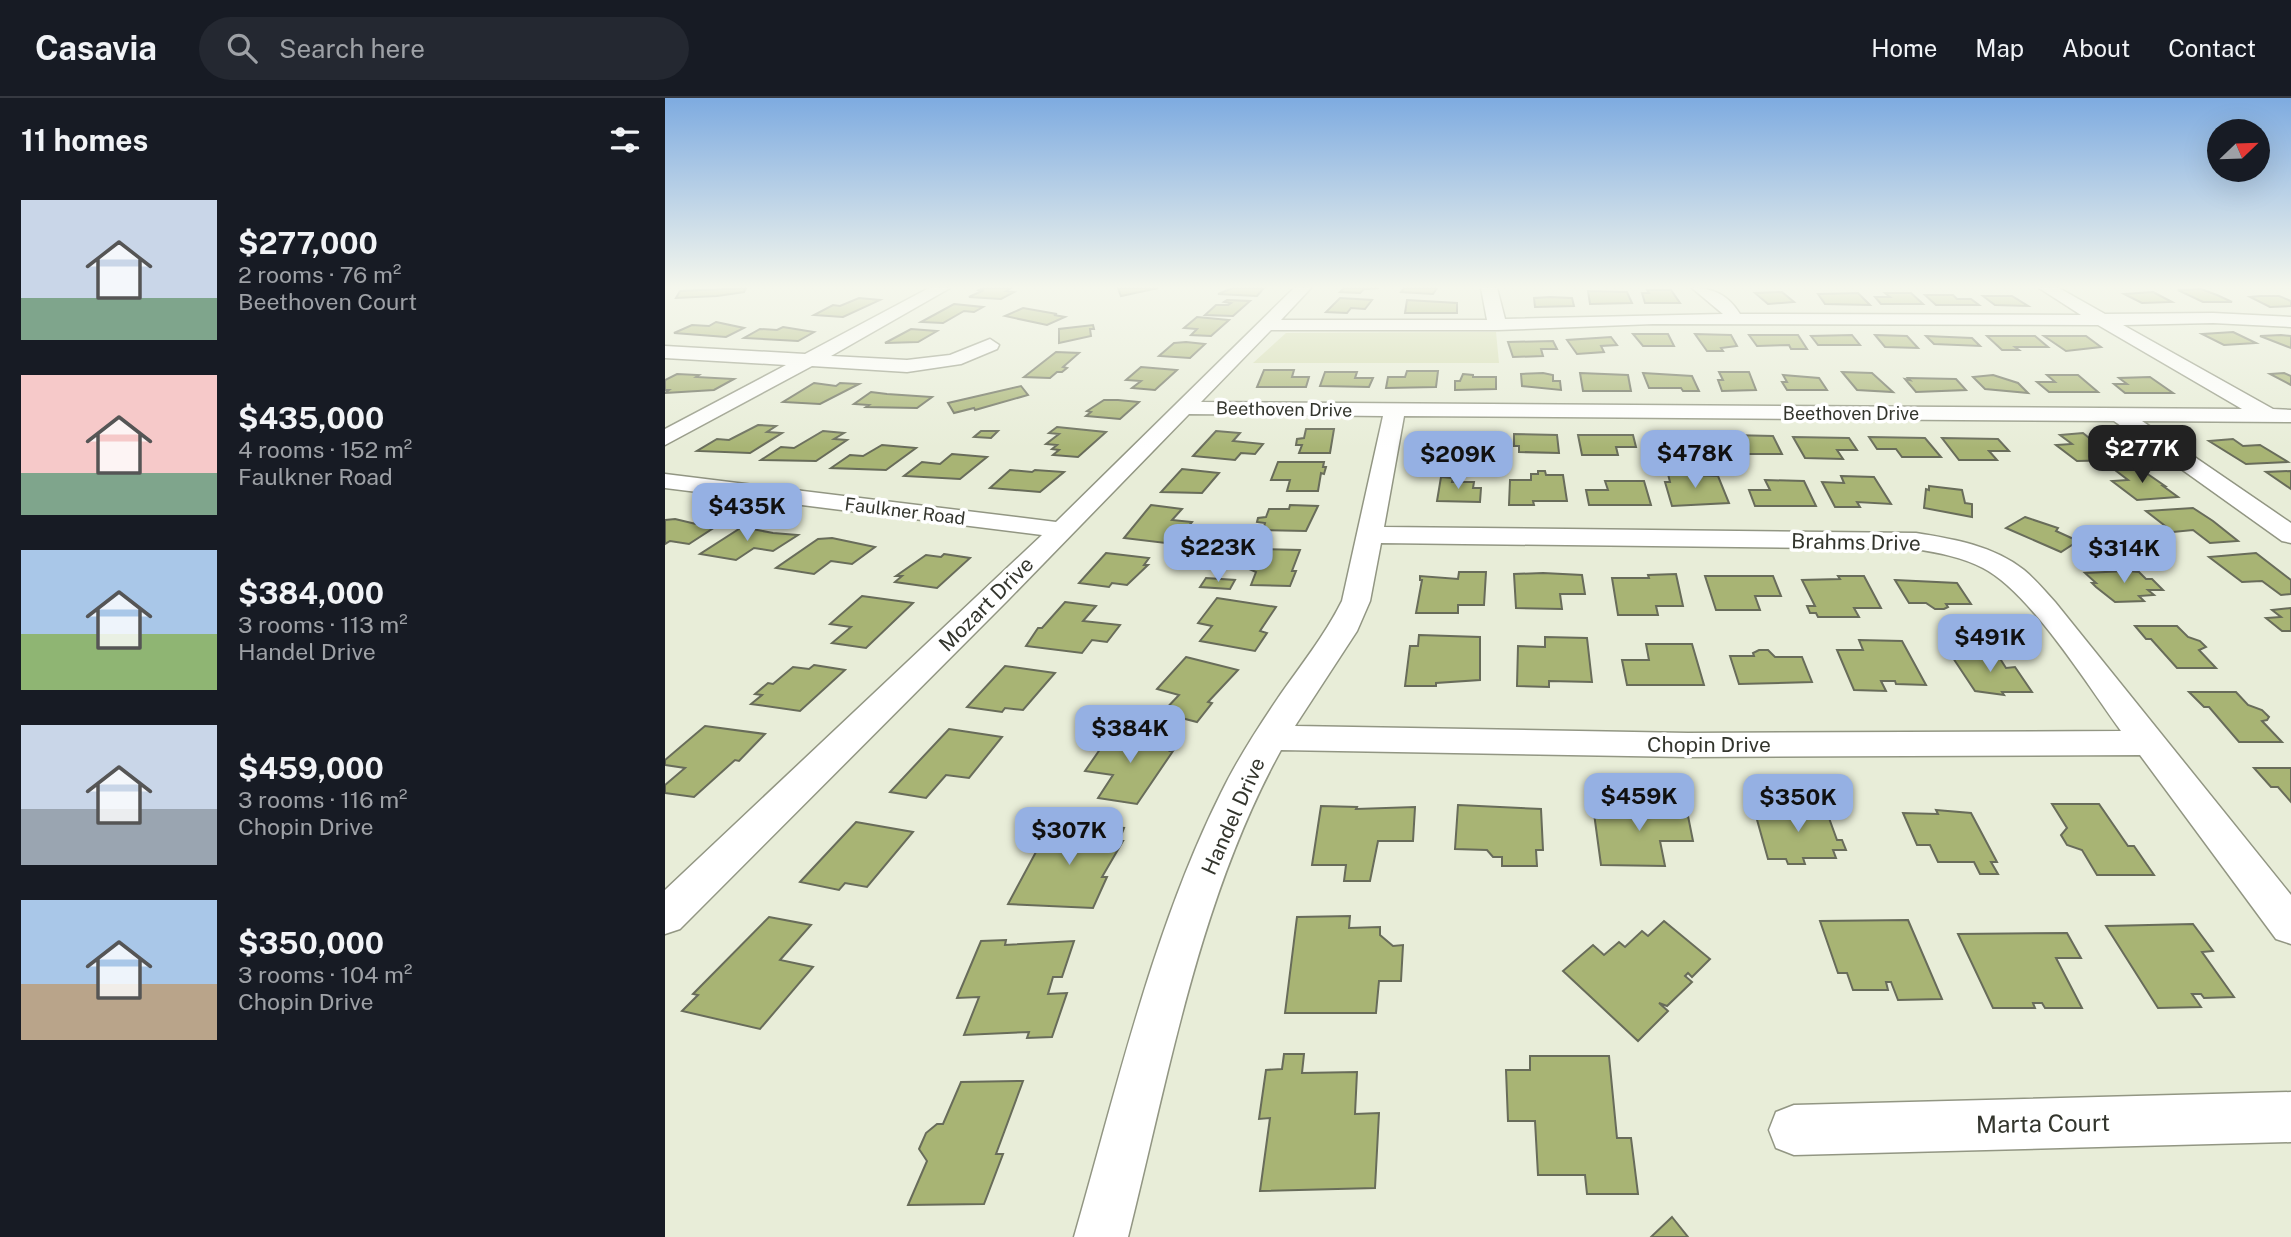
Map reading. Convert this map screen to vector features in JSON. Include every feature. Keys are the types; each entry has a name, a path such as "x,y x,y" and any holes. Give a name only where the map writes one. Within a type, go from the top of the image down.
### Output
{"street":[{"path":"665,438 843,341"},
{"name":"Mozart Drive","path":"665,916 1061,530 1249,341"},
{"path":"2138,341 2291,429"},
{"path":"665,352 907,366 934,364 967,356 990,345"},
{"name":"Beethoven Drive","path":"1182,408 2291,415"},
{"name":"Handel Drive","path":"1101,1237 1166,997 1197,897 1238,795 1270,738 1342,631 1356,601 1395,410"},
{"path":"2119,415 2291,535"},
{"name":"Faulkner Road","path":"665,481 1061,530"},
{"name":"Brahms Drive","path":"1370,535 1916,541 1942,545 1992,562 2013,575 2045,608 2291,926"},
{"name":"Chopin Drive","path":"1270,738 1688,745 2147,743"},
{"name":"Marta Court","path":"1794,1130 2291,1117"}],"green space":[{"path":"1277,341 1497,341 1499,363 1253,363"}],"building":[{"path":"888,341 919,341 918,342 885,343"},
{"path":"1553,341 1557,349 1541,349 1543,356 1513,357 1508,342"},
{"path":"1568,341 1614,341 1617,345 1601,346 1604,352 1577,354"},
{"path":"1639,341 1672,341 1674,346 1643,346"},
{"path":"1700,341 1734,341 1737,346 1721,348 1723,351 1707,351"},
{"path":"1753,341 1802,341 1807,349 1791,349 1789,345 1757,346"},
{"path":"1815,341 1857,341 1860,345 1818,345"},
{"path":"1880,341 1912,341 1918,348 1885,347"},
{"path":"1931,341 1975,341 1980,346 1934,344"},
{"path":"1993,341 2041,341 2048,347 2015,347 2019,350 2002,350"},
{"path":"2052,341 2093,341 2101,347 2066,351"},
{"path":"2216,341 2256,343 2224,345"},
{"path":"2273,341 2291,341 2291,348"},
{"path":"1174,343 1205,344 1190,358 1159,356"},
{"path":"1056,352 1079,353 1063,367 1067,368 1050,378 1024,377"},
{"path":"1141,367 1177,370 1155,390 1132,388 1141,381 1126,380"},
{"path":"1264,370 1294,370 1292,377 1309,377 1306,387 1257,387"},
{"path":"1407,371 1438,371 1436,387 1386,388 1388,377 1405,377"},
{"path":"1325,372 1357,372 1355,378 1373,378 1369,387 1320,386"},
{"path":"1719,372 1749,372 1756,390 1722,391 1718,380 1723,380"},
{"path":"1842,372 1872,373 1893,392 1857,390"},
{"path":"1580,373 1628,375 1631,391 1583,391"},
{"path":"1643,373 1692,376 1699,391 1649,388"},
{"path":"2284,373 2291,376 2291,385 2270,374"},
{"path":"677,374 734,379 714,390 665,393 669,390 665,390 665,380"},
{"path":"1463,374 1496,377 1496,389 1455,390 1455,381 1460,381"},
{"path":"1521,374 1553,375 1553,381 1560,381 1561,390 1522,386"},
{"path":"1783,375 1819,378 1827,390 1787,390 1782,382 1787,382"},
{"path":"1993,375 2018,383 2028,393 1985,389 1973,377"},
{"path":"2047,375 2078,375 2098,392 2049,392 2037,382 2055,382"},
{"path":"2150,377 2173,393 2125,393 2114,384 2127,384 2119,378"},
{"path":"1908,378 1956,379 1966,390 1916,392 1905,379 1910,380"},
{"path":"814,383 836,386 840,383 859,384 820,404 783,402"},
{"path":"1021,386 1028,395 975,410 974,408 954,413 948,403"},
{"path":"871,392 932,397 917,408 866,407 869,405 854,404"},
{"path":"1104,400 1139,402 1120,419 1086,416 1091,412 1087,411"},
{"path":"758,425 776,426 767,432 782,433 750,453 697,451 717,439 729,440"},
{"path":"1057,427 1106,432 1078,457 1053,455 1059,450 1052,449 1057,445 1046,444 1059,434 1049,433"},
{"path":"1306,429 1334,429 1330,453 1299,453 1302,445 1296,445 1297,439 1304,438"},
{"path":"823,431 844,433 834,439 847,440 816,461 761,460 781,447 794,448"},
{"path":"981,431 998,431 991,438 974,437"},
{"path":"1216,431 1240,433 1233,441 1263,444 1255,454 1241,453 1235,460 1193,456"},
{"path":"2083,433 2119,460 2077,461 2056,445 2072,444 2060,435"},
{"path":"1514,434 1557,435 1559,453 1519,452 1519,446 1514,446"},
{"path":"1432,435 1487,435 1486,448 1467,447 1466,456 1429,456"},
{"path":"1578,435 1633,435 1636,447 1616,447 1618,455 1582,455"},
{"path":"1730,435 1773,436 1782,454 1742,454 1739,447 1735,447"},
{"path":"1649,436 1702,436 1708,449 1688,449 1691,458 1655,458"},
{"path":"1793,437 1849,438 1857,450 1837,450 1843,459 1805,458"},
{"path":"1869,437 1925,438 1941,457 1902,457 1896,449 1877,449"},
{"path":"1942,438 1998,439 2009,451 1989,451 1997,460 1959,460"},
{"path":"2233,439 2243,446 2260,445 2288,462 2246,464 2209,441"},
{"path":"882,445 916,448 886,470 831,468 850,455 863,456"},
{"path":"952,454 987,457 960,479 904,476 922,462 940,464"},
{"path":"1278,462 1324,462 1323,467 1326,467 1324,474 1321,473 1318,491 1287,491 1290,480 1271,480"},
{"path":"2139,468 2178,497 2137,500 2112,481 2128,480 2115,470"},
{"path":"1182,469 1219,473 1202,493 1161,492"},
{"path":"1010,470 1064,472 1040,492 990,488"},
{"path":"1538,471 1545,471 1546,475 1563,475 1567,501 1533,501 1534,505 1509,505 1510,480 1531,480 1531,474 1538,474"},
{"path":"2291,471 2291,489 2266,472"},
{"path":"1668,474 1718,476 1729,503 1672,506 1665,482 1670,482"},
{"path":"1841,476 1874,477 1891,504 1857,502 1860,507 1835,507 1822,482 1844,483"},
{"path":"1441,477 1453,478 1452,482 1474,482 1473,488 1481,488 1480,502 1437,501"},
{"path":"1765,480 1804,481 1816,506 1755,506 1749,490 1770,490"},
{"path":"1605,481 1644,481 1651,505 1589,505 1586,490 1608,490"},
{"path":"1929,486 1962,490 1965,503 1972,504 1972,517 1924,508 1926,489 1929,490"},
{"path":"1151,505 1182,509 1172,520 1192,522 1174,544 1124,538"},
{"path":"1290,505 1318,506 1306,531 1263,530 1265,523 1257,522 1258,518 1266,517 1269,509 1289,509"},
{"path":"2193,508 2238,541 2210,543 2193,530 2173,532 2146,511"},
{"path":"2025,517 2058,528 2056,531 2078,541 2061,552 2006,528"},
{"path":"665,520 718,525 689,544 670,541 665,544"},
{"path":"742,527 798,535 773,551 754,548 736,560 700,554"},
{"path":"832,538 875,547 852,564 831,561 814,574 776,568 818,539"},
{"path":"1265,549 1300,550 1290,586 1251,585 1256,572 1249,569 1251,564 1260,561"},
{"path":"1106,553 1149,558 1144,565 1148,565 1127,585 1112,583 1109,587 1079,583"},
{"path":"2256,553 2291,580 2291,594 2281,595 2262,581 2242,582 2209,557"},
{"path":"944,554 970,558 937,588 895,582 902,576 896,576 926,555 941,557"},
{"path":"1459,572 1486,572 1484,605 1458,605 1458,613 1416,613 1422,580 1420,576 1458,579"},
{"path":"2139,572 2146,579 2152,579 2163,590 2148,590 2154,595 2139,596 2144,601 2115,602 2096,587 2092,583 2096,583 2085,573"},
{"path":"1514,574 1582,575 1585,594 1560,594 1562,609 1516,608"},
{"path":"1676,574 1683,606 1656,606 1658,615 1618,615 1612,578 1649,578 1648,575"},
{"path":"1705,576 1773,576 1781,596 1755,596 1760,610 1716,610"},
{"path":"1838,576 1864,576 1881,608 1854,608 1859,617 1818,617 1816,613 1810,613 1807,606 1815,606 1802,580 1840,579"},
{"path":"1206,578 1235,580 1230,589 1200,587"},
{"path":"1895,580 1957,583 1971,604 1946,604 1948,607 1944,609 1935,609 1926,603 1909,603"},
{"path":"862,596 913,603 866,648 832,643 851,627 830,624"},
{"path":"1217,598 1276,607 1260,631 1267,633 1255,651 1200,641 1212,626 1198,623"},
{"path":"1065,602 1096,606 1083,621 1120,625 1107,642 1092,640 1082,653 1026,646 1038,628 1042,628"},
{"path":"2291,608 2291,631 2282,631 2266,618 2281,617 2272,610"},
{"path":"2135,626 2177,626 2188,637 2200,641 2206,647 2199,650 2216,668 2177,668 2151,639 2146,639"},
{"path":"1419,635 1480,637 1480,680 1436,683 1436,686 1405,686 1410,646 1418,646"},
{"path":"1545,637 1587,638 1592,682 1549,681 1549,687 1517,686 1518,646 1545,647"},
{"path":"1859,640 1902,641 1926,685 1881,681 1886,691 1854,690 1837,650 1863,650"},
{"path":"1646,644 1692,644 1704,685 1627,685 1622,660 1649,660"},
{"path":"1768,650 1775,657 1802,657 1812,682 1739,684 1730,656 1754,656 1753,653"},
{"path":"1952,650 1965,650 1970,657 1999,657 2006,668 2015,667 2032,692 2002,692 2004,695 1975,691 1953,658 1957,657"},
{"path":"1186,657 1238,670 1208,702 1212,703 1197,722 1162,713 1179,695 1157,689"},
{"path":"814,665 845,670 800,711 751,704 762,695 755,694 768,683 773,684 793,667 809,669"},
{"path":"1005,666 1055,673 1023,710 1005,708 1002,712 967,707"},
{"path":"2189,692 2236,692 2248,705 2262,710 2269,717 2262,721 2282,742 2239,742 2209,707 2204,707"},
{"path":"705,726 765,734 739,761 735,760 694,797 665,793 665,785 685,768 665,765 665,760"},
{"path":"949,729 1002,737 969,778 946,775 926,798 890,792"},
{"path":"1112,732 1176,741 1170,751 1173,751 1137,804 1098,798 1113,775 1085,771"},
{"path":"2254,768 2291,768 2291,802 2278,787 2271,787"},
{"path":"2052,804 2099,804 2128,846 2134,846 2154,875 2097,875 2082,850 2067,845 2061,835 2067,828"},
{"path":"1458,805 1541,809 1543,850 1536,850 1537,866 1502,866 1502,857 1493,857 1487,850 1455,849"},
{"path":"1653,805 1686,806 1693,841 1660,841 1665,866 1601,865 1593,806 1653,808"},
{"path":"1321,806 1357,807 1356,809 1415,807 1413,841 1378,841 1370,881 1344,881 1346,865 1312,865"},
{"path":"1825,807 1837,840 1842,840 1846,850 1833,850 1836,858 1803,858 1805,864 1788,864 1786,859 1768,859 1754,809"},
{"path":"1936,810 1971,813 1997,862 1991,862 1998,874 1980,874 1974,862 1938,862 1930,845 1917,845 1903,813 1938,814"},
{"path":"856,822 913,832 867,887 845,883 839,890 800,882"},
{"path":"1051,824 1124,828 1119,841 1123,841 1102,877 1107,877 1093,908 1008,904"},
{"path":"1350,916 1349,928 1380,927 1380,935 1393,946 1403,945 1401,981 1379,981 1376,1013 1285,1013 1297,917"},
{"path":"769,917 811,925 780,960 813,967 760,1029 682,1011 698,995 693,994"},
{"path":"1908,920 1942,999 1898,1000 1891,982 1886,982 1888,990 1853,990 1847,973 1838,973 1820,921"},
{"path":"1664,921 1710,959 1692,977 1688,973 1685,976 1692,982 1667,1006 1659,1003 1668,1011 1638,1041 1563,971 1593,945 1604,955 1619,942 1625,947 1642,931 1648,936"},
{"path":"2193,924 2213,951 2202,952 2234,997 2204,998 2201,994 2192,994 2201,1007 2158,1008 2106,926"},
{"path":"2067,933 2081,958 2056,958 2082,1008 2045,1008 2042,1003 2033,1003 2035,1008 1993,1008 1958,934"},
{"path":"1006,940 1005,945 1074,941 1062,977 1053,977 1048,994 1067,993 1052,1037 1027,1038 1029,1032 964,1035 979,997 957,998 981,941"},
{"path":"1284,1054 1304,1054 1302,1073 1357,1072 1355,1114 1379,1113 1375,1188 1260,1191 1270,1118 1259,1119 1266,1070 1282,1069"},
{"path":"1530,1056 1609,1056 1617,1138 1631,1138 1638,1194 1587,1194 1585,1175 1538,1175 1535,1121 1508,1121 1506,1070 1530,1070"},
{"path":"1023,1081 996,1154 1003,1154 984,1204 908,1205 927,1161 919,1149 926,1133 937,1124 943,1124 961,1082"},
{"path":"1672,1217 1688,1237 1651,1237"}]}
